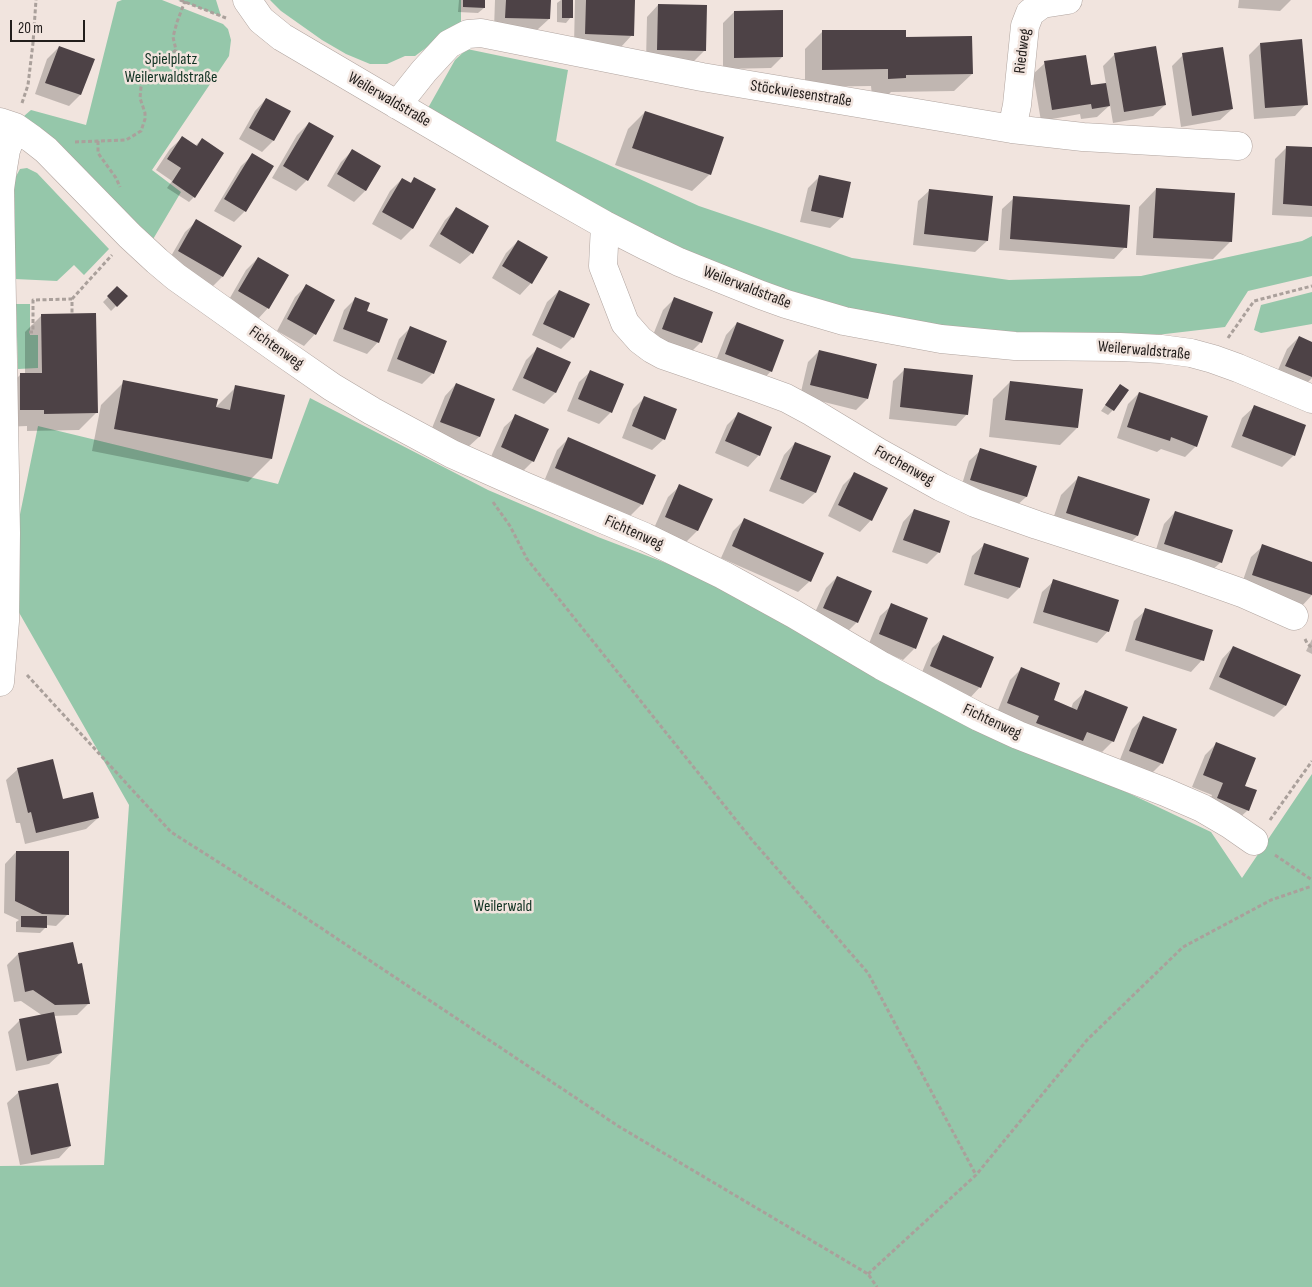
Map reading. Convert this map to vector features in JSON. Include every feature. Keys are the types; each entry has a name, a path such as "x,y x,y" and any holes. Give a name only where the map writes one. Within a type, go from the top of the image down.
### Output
{"street":[{"name":"Riedweg","path":"1012,129 1017,105 1025,26 1030,13 1042,4 1068,0"},
{"name":"Weilerwaldstraße","path":"254,10 282,36 305,51 605,225 679,262 761,295 844,321 941,339 1015,346 1120,347 1161,349 1190,353 1213,359 1312,399"},
{"name":"Stöckwiesenstraße","path":"397,105 424,71 449,44 468,34 481,33 702,78 1012,129 1083,137 1238,146"},
{"path":"0,682 3,650 3,588 0,189 6,150 7,125"},
{"name":"Fichtenweg","path":"7,125 32,139 46,150 156,261 201,296 324,381 372,411 489,471 692,559 794,614 882,666 938,696 1018,735 1202,808 1254,841"},
{"name":"Forchenweg","path":"605,225 603,266 625,323 640,340 652,349 663,355 786,398 812,412 842,432 975,503 1183,572 1242,593 1294,616"}],"path":[{"path":"7,125 28,85 36,0"},
{"path":"180,0 242,23 254,10"},
{"path":"108,167 98,153 98,141 126,140 141,131 145,113 140,98 141,87 146,74 176,50 174,37 177,22 185,1"},
{"path":"72,313 72,299 115,252"},
{"path":"1213,359 1254,301 1312,286"},
{"path":"2,344 32,332 32,300 72,299"},
{"path":"489,471 487,487 490,499 510,526 528,559 752,840 868,973 976,1175"},
{"path":"3,650 172,832 300,914 618,1126 868,1274 876,1287"},
{"path":"1312,761 1254,841 1312,880"},
{"path":"868,1274 976,1175 1087,1040 1183,947 1271,900 1312,886"}],"green space":[{"name":"Spielplatz Weilerwaldstraße","path":"122,0 162,0 223,24 228,29 231,40 229,56 152,170 181,192 149,246 22,121 24,116 31,110 86,125 117,2"},
{"path":"178,0 216,0 221,16"},
{"path":"270,0 461,0 461,24 415,56 405,56 387,64 370,64 346,54 322,40 281,11"},
{"path":"467,49 568,70 556,141 699,206 852,258 1009,280 1141,276 1302,241 1312,236 1312,276 1248,291 1225,327 1148,336 999,337 836,311 670,245 565,191 428,108 455,60"},
{"path":"27,168 37,173 109,249 84,275 74,265 57,281 15,279 14,180 20,169"},
{"path":"1312,292 1312,324 1261,333 1254,330 1261,305"},
{"path":"16,304 30,304 30,335 38,335 38,368 18,369"},
{"name":"Weilerwald","path":"310,398 488,490 598,537 700,576 993,738 1122,790 1211,832 1242,878 1312,774 1312,1287 0,1287 0,1166 104,1165 129,805 5,588 38,426 278,484"}],"building":[{"path":"463,0 485,0 485,8 463,7"},
{"path":"506,0 551,0 550,19 505,18"},
{"path":"562,0 573,0 573,18 562,18"},
{"path":"586,0 635,0 634,36 585,34"},
{"path":"658,4 707,5 706,51 657,50"},
{"path":"783,10 783,57 734,58 734,11"},
{"path":"822,30 906,30 906,37 972,36 973,74 906,75 906,78 888,79 888,69 822,70"},
{"path":"1302,39 1308,105 1265,108 1260,43"},
{"path":"59,46 95,59 81,95 45,83"},
{"path":"1156,46 1166,105 1124,112 1114,53"},
{"path":"1223,47 1233,109 1192,116 1182,53"},
{"path":"1086,55 1091,85 1106,83 1110,106 1092,109 1091,104 1052,110 1044,61"},
{"path":"266,98 291,111 274,141 249,128"},
{"path":"645,111 724,137 711,175 632,148"},
{"path":"309,122 334,136 308,181 283,166"},
{"path":"182,136 197,146 202,138 224,153 195,198 172,182 181,168 167,159"},
{"path":"1286,146 1312,147 1312,206 1283,204"},
{"path":"352,149 381,166 366,191 337,174"},
{"path":"252,153 274,166 246,212 224,199"},
{"path":"819,175 851,182 843,218 811,211"},
{"path":"414,177 436,189 413,229 382,212 402,178 411,183"},
{"path":"1156,188 1235,193 1232,242 1153,238"},
{"path":"929,189 993,196 988,241 924,234"},
{"path":"1013,196 1130,205 1127,248 1010,239"},
{"path":"456,207 489,226 473,254 440,234"},
{"path":"196,219 242,246 223,277 178,251"},
{"path":"518,240 548,257 532,284 502,266"},
{"path":"258,257 289,275 269,309 238,291"},
{"path":"306,284 335,300 316,335 287,319"},
{"path":"117,286 128,296 117,307 107,296"},
{"path":"559,290 590,304 574,338 543,324"},
{"path":"355,297 370,303 367,311 388,319 379,343 343,329"},
{"path":"674,297 713,312 702,343 662,329"},
{"path":"96,313 98,413 44,414 44,410 20,410 20,373 42,373 41,314"},
{"path":"737,322 784,340 772,372 725,354"},
{"path":"410,326 447,341 434,374 397,359"},
{"path":"1299,336 1312,342 1312,377 1285,366"},
{"path":"537,347 571,362 556,393 523,378"},
{"path":"819,350 877,364 868,399 810,385"},
{"path":"904,368 973,375 968,415 900,407"},
{"path":"590,370 624,384 612,413 578,399"},
{"path":"123,380 218,399 216,407 230,410 235,385 285,395 272,459 114,429"},
{"path":"1010,381 1083,389 1078,428 1005,420"},
{"path":"456,383 495,399 480,437 440,422"},
{"path":"1120,384 1129,390 1114,411 1105,405"},
{"path":"1139,392 1208,416 1197,447 1171,437 1170,441 1127,427"},
{"path":"644,396 677,409 665,440 632,426"},
{"path":"1254,405 1306,425 1295,456 1242,436"},
{"path":"738,412 772,427 760,456 725,441"},
{"path":"515,414 549,429 534,462 501,447"},
{"path":"568,437 656,475 643,505 555,468"},
{"path":"795,442 831,456 816,493 780,479"},
{"path":"980,448 1037,466 1027,497 970,480"},
{"path":"854,472 888,488 872,521 838,505"},
{"path":"1078,476 1150,499 1138,536 1066,513"},
{"path":"679,484 713,499 698,531 665,517"},
{"path":"914,509 950,521 940,553 903,540"},
{"path":"1175,511 1233,530 1222,563 1164,544"},
{"path":"744,518 824,553 811,582 732,546"},
{"path":"984,543 1029,558 1020,588 974,574"},
{"path":"1262,544 1312,562 1312,595 1252,575"},
{"path":"837,576 872,591 858,623 823,608"},
{"path":"1053,579 1119,600 1109,632 1043,612"},
{"path":"891,603 928,618 916,649 879,634"},
{"path":"1145,608 1213,630 1204,661 1135,640"},
{"path":"943,635 994,657 981,688 930,666"},
{"path":"1233,646 1301,675 1286,706 1219,677"},
{"path":"1021,667 1060,683 1054,700 1077,710 1085,690 1128,707 1114,742 1087,732 1083,741 1036,723 1039,716 1007,703"},
{"path":"1143,716 1177,729 1163,764 1129,751"},
{"path":"1216,742 1256,758 1245,786 1257,790 1249,811 1217,798 1223,783 1203,775"},
{"path":"53,759 63,799 93,792 99,818 36,833 31,812 28,813 17,768"},
{"path":"16,851 69,851 69,915 42,914 15,901"},
{"path":"21,916 47,916 47,928 21,927"},
{"path":"73,942 78,964 82,963 90,1004 55,1005 33,990 25,992 18,953"},
{"path":"54,1012 62,1053 27,1061 19,1019"},
{"path":"58,1083 71,1146 31,1155 18,1091"}]}
